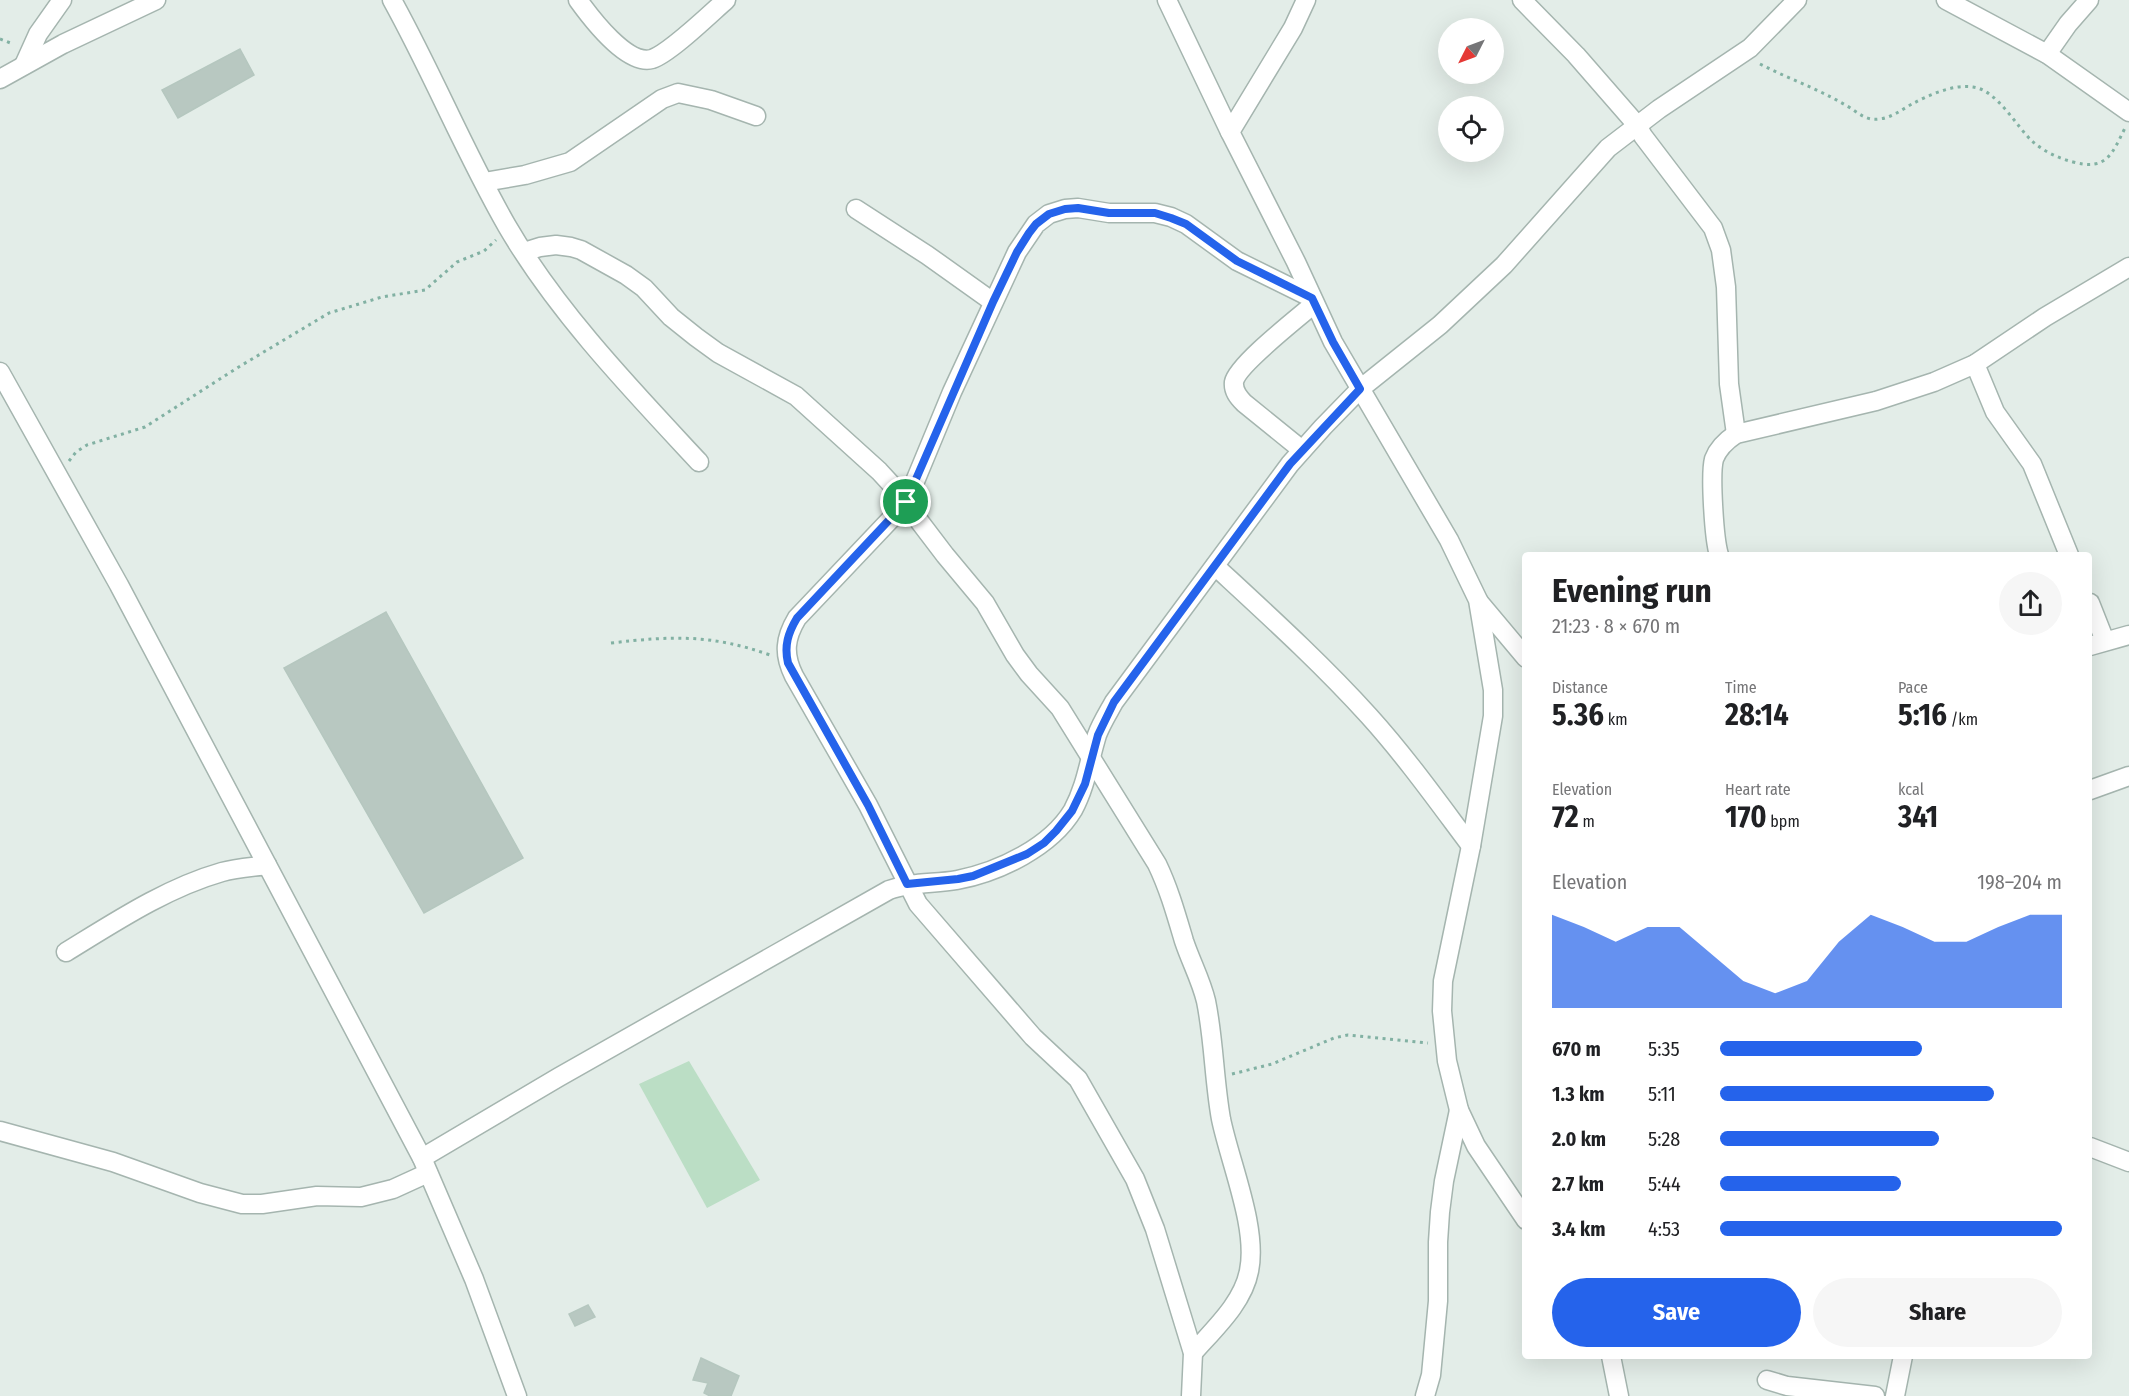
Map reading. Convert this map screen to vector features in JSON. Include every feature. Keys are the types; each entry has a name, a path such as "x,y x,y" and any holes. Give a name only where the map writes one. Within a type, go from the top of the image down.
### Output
{"street":[{"path":"24,65 38,34 62,0"},
{"path":"0,79 63,44 156,0"},
{"path":"392,0 416,42 484,182 524,252 576,323 619,375 699,462"},
{"path":"578,0 622,50 642,59 651,59 665,52 726,0"},
{"path":"1167,0 1333,342 1449,540 1478,600 1522,653"},
{"path":"1230,132 1293,28 1306,0"},
{"path":"1522,0 1576,55 1637,125 1713,228 1721,250 1726,287 1729,384 1736,434"},
{"path":"0,1131 113,1161 200,1193 242,1204 262,1204 317,1196 361,1197 393,1189 425,1165 569,1071 889,890 907,884 973,876 1012,861 1044,843 1072,811 1085,784 1098,735 1114,702 1302,450 1360,389 1440,325 1504,265 1608,148 1637,125 1750,48 1797,0"},
{"path":"1946,0 2047,54 2129,112"},
{"path":"2047,54 2068,24 2089,0"},
{"path":"484,182 525,175 570,162 662,99 678,93 711,100 756,116"},
{"path":"1191,1396 1193,1353 1179,1301 1145,1199 1083,1087 1069,1070 1033,1037 924,911 907,884 868,805 788,663 786,649 788,636 797,618 906,502 1017,252 1036,224 1049,214 1078,208 1109,213 1155,213 1171,218 1186,224 1237,261 1313,301"},
{"path":"856,209 927,255 993,302"},
{"path":"524,252 540,247 571,247 597,258 631,278 644,288 671,317 718,353 787,390 803,402 879,471 986,603 1029,675 1060,708 1157,864 1168,887 1206,1002 1221,1119 1251,1242 1249,1272 1241,1293 1223,1320 1193,1353"},
{"path":"1718,552 1715,534 1712,469 1717,452 1736,434 1876,401 1934,382 1975,364 2045,317 2129,267"},
{"path":"1302,450 1244,403 1237,395 1234,385 1237,374 1313,301"},
{"path":"1975,364 1995,412 2032,464 2068,552"},
{"path":"0,372 119,585 425,1165 474,1279 517,1396"},
{"path":"1215,566 1278,624 1370,717 1471,846"},
{"path":"1478,600 1493,690 1493,716 1471,846 1443,981 1442,1011 1447,1061 1460,1110 1476,1146 1522,1214"},
{"path":"2092,614 2097,643 2129,635"},
{"path":"2092,789 2129,776"},
{"path":"66,952 126,915 180,888 223,871 267,865"},
{"path":"1425,1396 1431,1375 1437,1312 1440,1212 1444,1181 1460,1110"},
{"path":"2092,1148 2129,1162"},
{"path":"1612,1359 1619,1396"},
{"path":"1895,1396 1902,1359"},
{"path":"1767,1380 1787,1386 1875,1396"}],"path":[{"path":"1741,54 1814,87 1866,119 1887,118 1915,103 1961,86 1976,87 1991,96 2030,140 2043,150 2083,165 2104,162 2111,154 2129,121"},
{"path":"60,478 76,452 103,439 145,427 329,313 382,297 425,290 457,262 491,246 508,227"},
{"path":"611,643 675,637 716,640 756,650 788,663"},
{"path":"1215,1075 1236,1074 1272,1064 1334,1038 1348,1035 1423,1044 1445,1041"}],"green space":[{"path":"689,1061 760,1180 707,1208 639,1084"}],"building":[{"path":"240,49 254,75 178,118 162,90"},
{"path":"386,612 523,858 424,913 284,668"},
{"path":"588,1305 595,1317 575,1326 569,1314"},
{"path":"701,1358 739,1376 731,1396 710,1396 704,1393 708,1383 693,1380"}],"route":[{"path":"1078,208 1109,213 1155,213 1171,218 1200,233 1237,261 1312,298 1333,342 1360,389 1290,464 1114,702 1098,735 1085,784 1072,811 1056,831 1044,843 1027,854 973,876 907,884 868,805 794,676 786,655 788,636 797,618 906,502 952,392 1017,252 1036,224 1049,214 1065,209 1078,208"}]}
